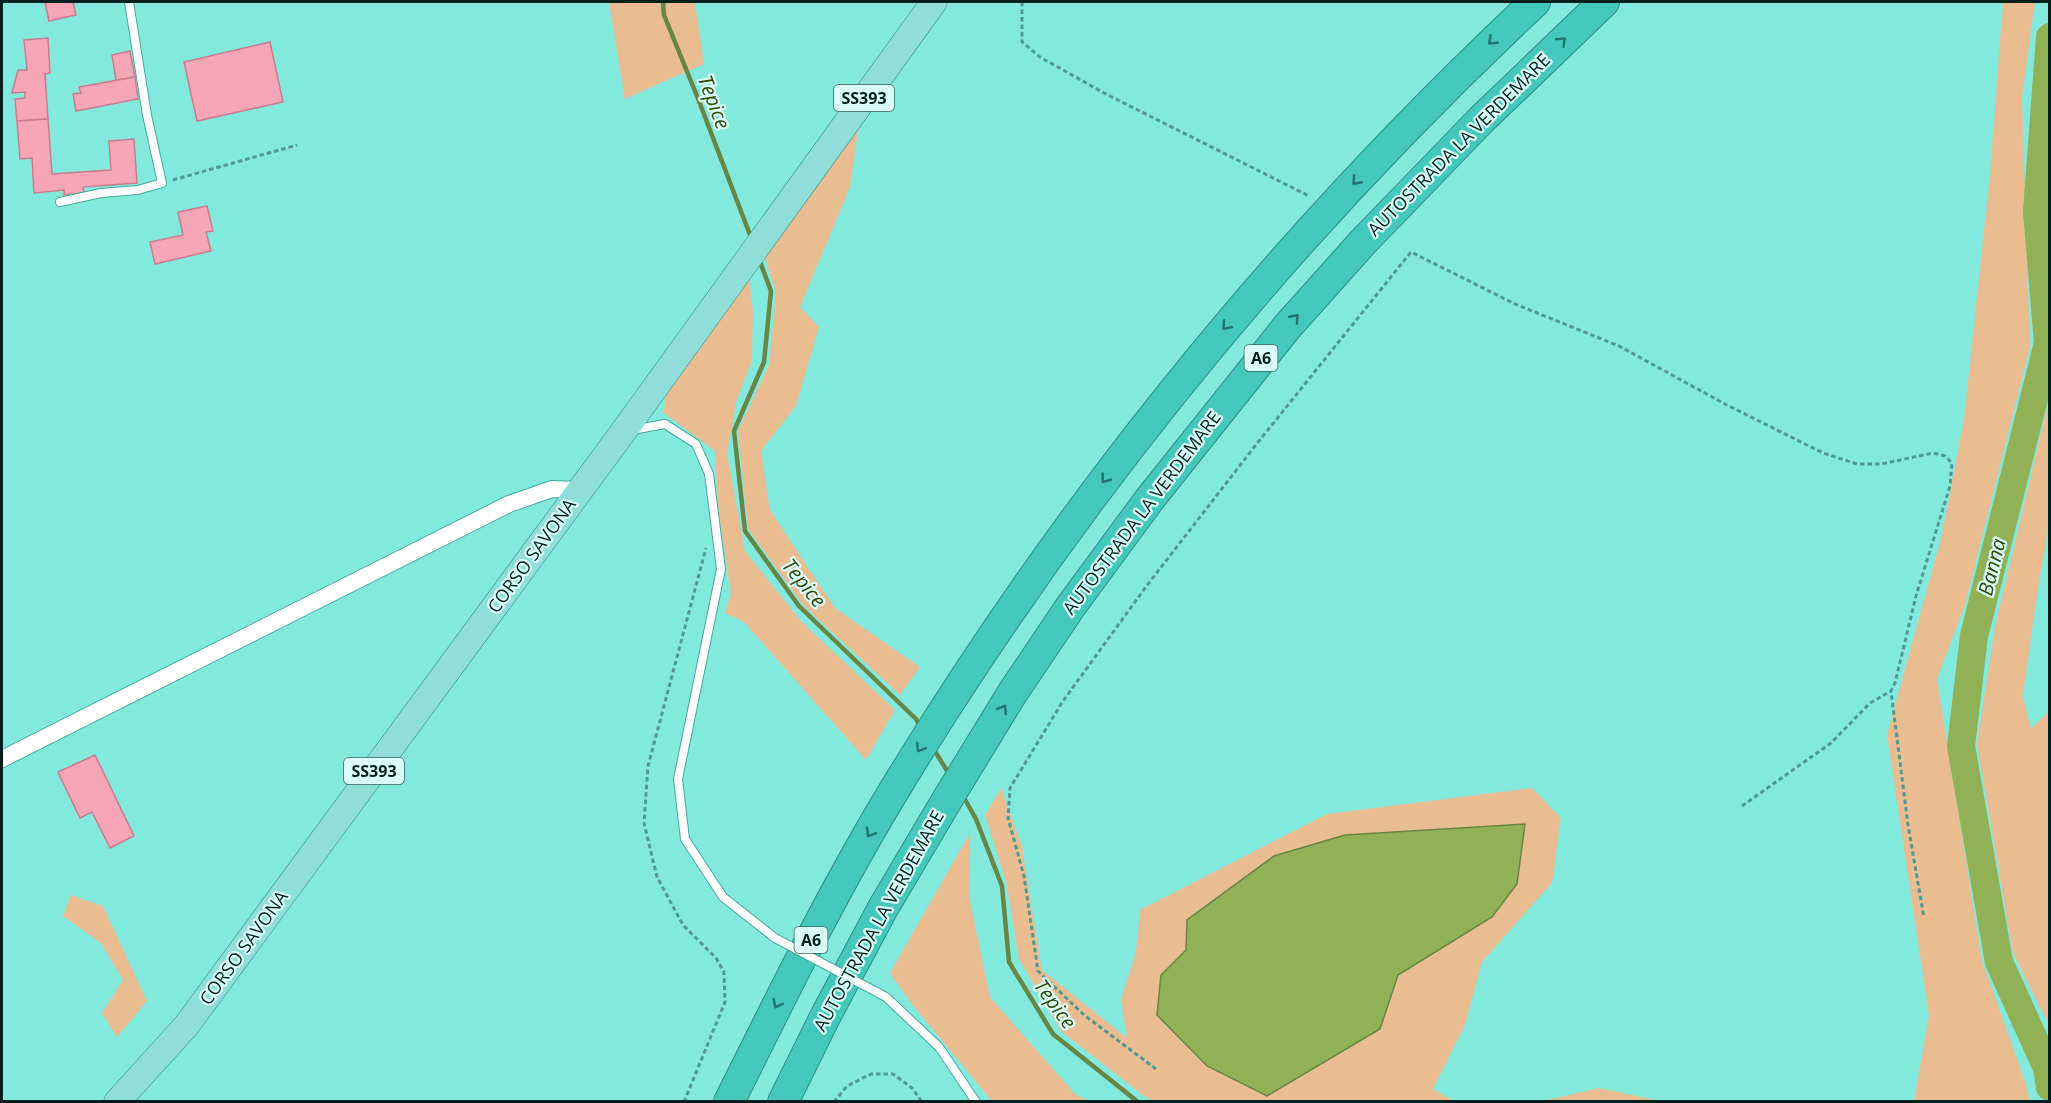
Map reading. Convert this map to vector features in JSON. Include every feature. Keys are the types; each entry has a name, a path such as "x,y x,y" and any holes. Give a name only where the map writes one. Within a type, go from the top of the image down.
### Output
{"highway":[{"name":"A6","path":"729,1101 842,881 899,782 1013,606 1081,511 1225,328 1388,146 1466,67 1535,2"},
{"name":"AUTOSTRADA LA VERDEMARE","path":"783,1101 883,908 934,821 1013,693 1078,596 1149,500 1287,327 1363,242 1481,120 1604,2"}],"main road":[{"name":"CORSO SAVONA","path":"117,1101 186,1026 580,490 934,2"}],"street":[{"path":"2,759 509,504 552,489 580,490"}],"lane":[{"path":"60,202 138,190 162,183 147,115 129,2"},
{"path":"622,432 665,424 696,444 709,474 721,569 678,779 685,839 723,897 775,938 886,997 939,1047 976,1101"}],"path":[{"path":"1022,2 1022,42 1040,57 1104,93 1310,196"},
{"path":"162,183 297,145"},
{"path":"1156,1069 1084,1015 1038,971 1024,876 1008,818 1010,788 1064,701 1148,584 1255,446 1411,252 1515,304 1619,346 1725,404 1824,453 1857,464 1881,464 1933,453 1944,456 1952,463 1950,486 1916,596 1895,683 1891,691 1870,703 1831,743 1742,806"},
{"path":"1891,691 1908,825 1924,918"},
{"path":"834,1101 848,1086 871,1074 893,1074 912,1088 922,1101"}],"shaded area":[{"path":"609,2 695,2 704,64 625,99"},
{"path":"2003,2 2035,2 2022,98 2030,347 1965,605 1937,679 1982,961 2030,1101 1914,1101 1929,1015 1887,735 1941,539 1964,420 1990,175"},
{"path":"859,124 850,187 800,307 819,327 796,406 761,451 770,510 835,608 920,667 900,695 803,605 748,529 738,431 769,365 776,292 764,254"},
{"path":"749,277 753,311 752,361 737,399 727,453 745,551 801,621 895,710 866,760 744,622 725,613 731,594 718,507 715,451 664,413 666,391"},
{"path":"2049,400 2049,525 2023,696 2031,729 2049,711 2049,1025 2013,953 1977,744 1995,627"},
{"path":"1001,788 1022,847 1042,970 1127,1038 1121,999 1136,953 1140,910 1327,814 1532,788 1561,818 1552,883 1482,962 1465,1025 1433,1089 1454,1101 1155,1102 1144,1096 1061,1031 1019,959 1007,885 985,815"},
{"path":"1525,824 1517,884 1492,917 1398,975 1380,1029 1267,1096 1207,1066 1157,1015 1161,975 1186,950 1187,920 1274,856 1345,835"},
{"path":"970,833 969,896 990,997 1076,1095 1090,1101 992,1101 911,1003 890,973"},
{"path":"71,895 103,906 147,1001 117,1037 102,1013 123,980 101,943 63,916"},
{"path":"1599,1088 1660,1101 1543,1101"}],"building":[{"path":"45,2 73,2 76,15 49,21"},
{"path":"48,38 50,73 45,74 48,119 17,121 15,99 25,98 25,92 12,93 18,70 27,70 24,40"},
{"path":"270,42 283,102 197,121 184,62"},
{"path":"130,51 135,77 116,80 112,55"},
{"path":"135,77 138,99 76,111 73,94 81,93 79,87"},
{"path":"48,119 52,174 111,170 109,141 134,139 137,183 83,187 84,193 64,195 64,190 34,193 32,158 20,159 17,121"},
{"path":"207,206 213,231 206,232 211,251 155,264 150,242 183,235 178,212"},
{"path":"95,755 134,836 110,848 92,812 80,818 58,772"}],"waterway":[{"name":"Tepice","path":"663,2 664,15 752,240"},
{"name":"Banna","path":"2050,37 2037,211 2048,343 1974,636 1961,746 1999,962 2047,1068 2050,1087"},
{"name":"Tepice","path":"759,259 771,291 764,362 734,431 745,531 799,606 916,719 921,728"},
{"name":"Tepice","path":"933,748 949,774"},
{"name":"Tepice","path":"963,796 976,819 1002,886 1009,962 1053,1034 1138,1102"}]}
